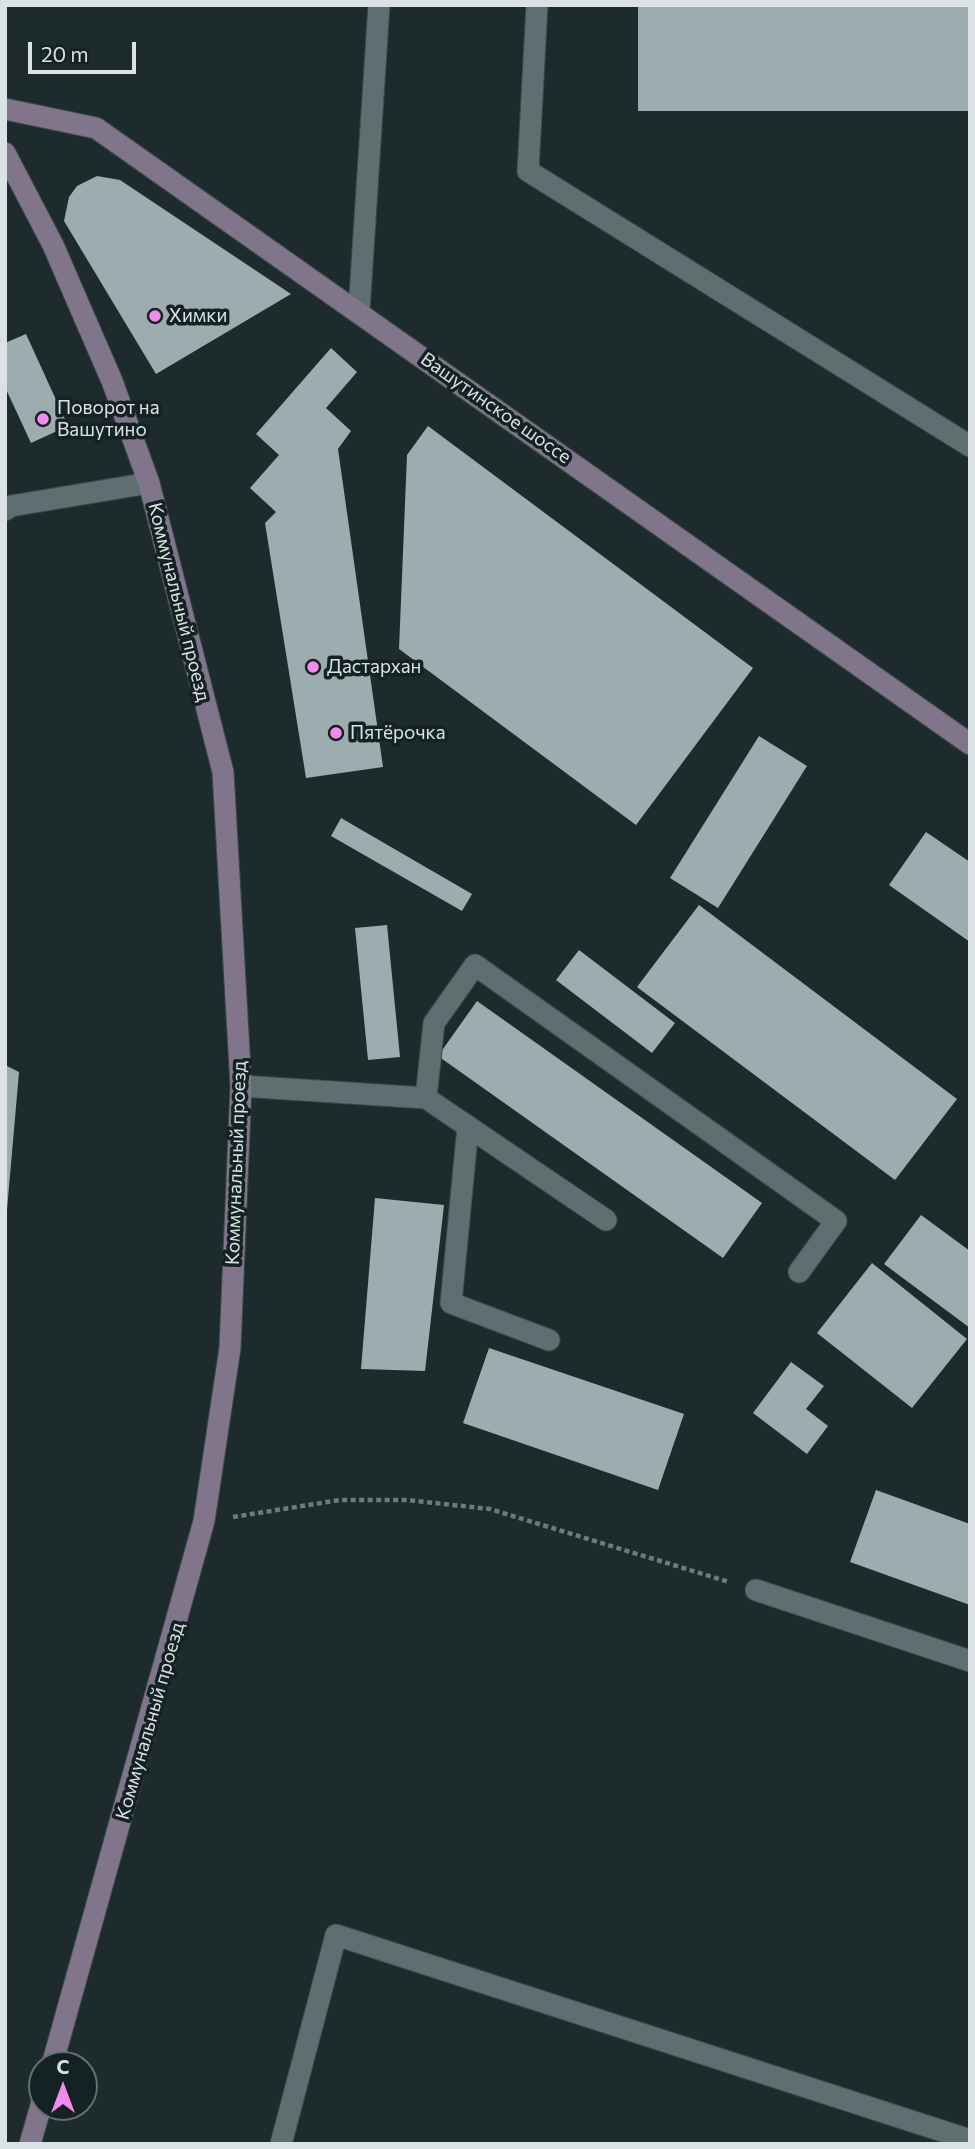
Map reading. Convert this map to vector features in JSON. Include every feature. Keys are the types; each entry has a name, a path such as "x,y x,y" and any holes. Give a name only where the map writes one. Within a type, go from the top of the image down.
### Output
{"street":[{"name":"Вашутинское шоссе","path":"5,109 96,128 970,744"},
{"name":"Коммунальный проезд","path":"5,153 53,245 112,381 149,484 222,772 241,1086 230,1348 204,1521 56,2051"},
{"path":"30,2144 37,2121"}],"lane":[{"path":"359,311 379,5"},
{"path":"537,5 528,171 970,446"},
{"path":"7,504 149,484"},
{"path":"426,1098 434,1023 475,965 836,1221 799,1272"},
{"path":"241,1086 426,1098 606,1220"},
{"path":"468,1126 451,1303 549,1340"},
{"path":"756,1590 970,1661"},
{"path":"281,2144 336,1935 970,2140"}],"path":[{"path":"204,1521 340,1500 407,1500 490,1509 756,1590"}],"building":[{"path":"638,5 970,5 970,111 638,111"},
{"path":"97,176 120,180 291,294 156,374 64,221 69,197 77,186"},
{"path":"26,334 68,426 31,443 5,387 5,343"},
{"path":"331,348 357,372 326,408 351,431 338,449 383,767 306,778 265,523 276,512 250,488 279,455 256,434"},
{"path":"428,426 753,668 636,825 399,649 407,455"},
{"path":"759,736 807,766 718,908 670,878"},
{"path":"341,818 472,894 462,911 331,836"},
{"path":"926,832 970,862 970,942 889,885"},
{"path":"699,905 957,1099 895,1180 637,987"},
{"path":"387,925 400,1057 368,1060 355,928"},
{"path":"579,950 675,1023 652,1053 556,980"},
{"path":"477,1001 762,1203 723,1258 438,1056"},
{"path":"5,1065 19,1072 7,1210 5,1210"},
{"path":"375,1198 444,1205 425,1371 361,1369"},
{"path":"921,1215 970,1251 970,1328 884,1264"},
{"path":"872,1263 967,1339 912,1408 817,1333"},
{"path":"489,1348 684,1414 658,1490 463,1423"},
{"path":"791,1362 824,1386 806,1409 828,1426 807,1454 753,1413"},
{"path":"876,1490 970,1524 970,1605 850,1562"}],"place":[{"name":"Химки","path":"155,316"},
{"name":"Поворот на Вашутино","path":"43,419"},
{"name":"Дастархан","path":"313,667"},
{"name":"Пятёрочка","path":"336,733"}]}
